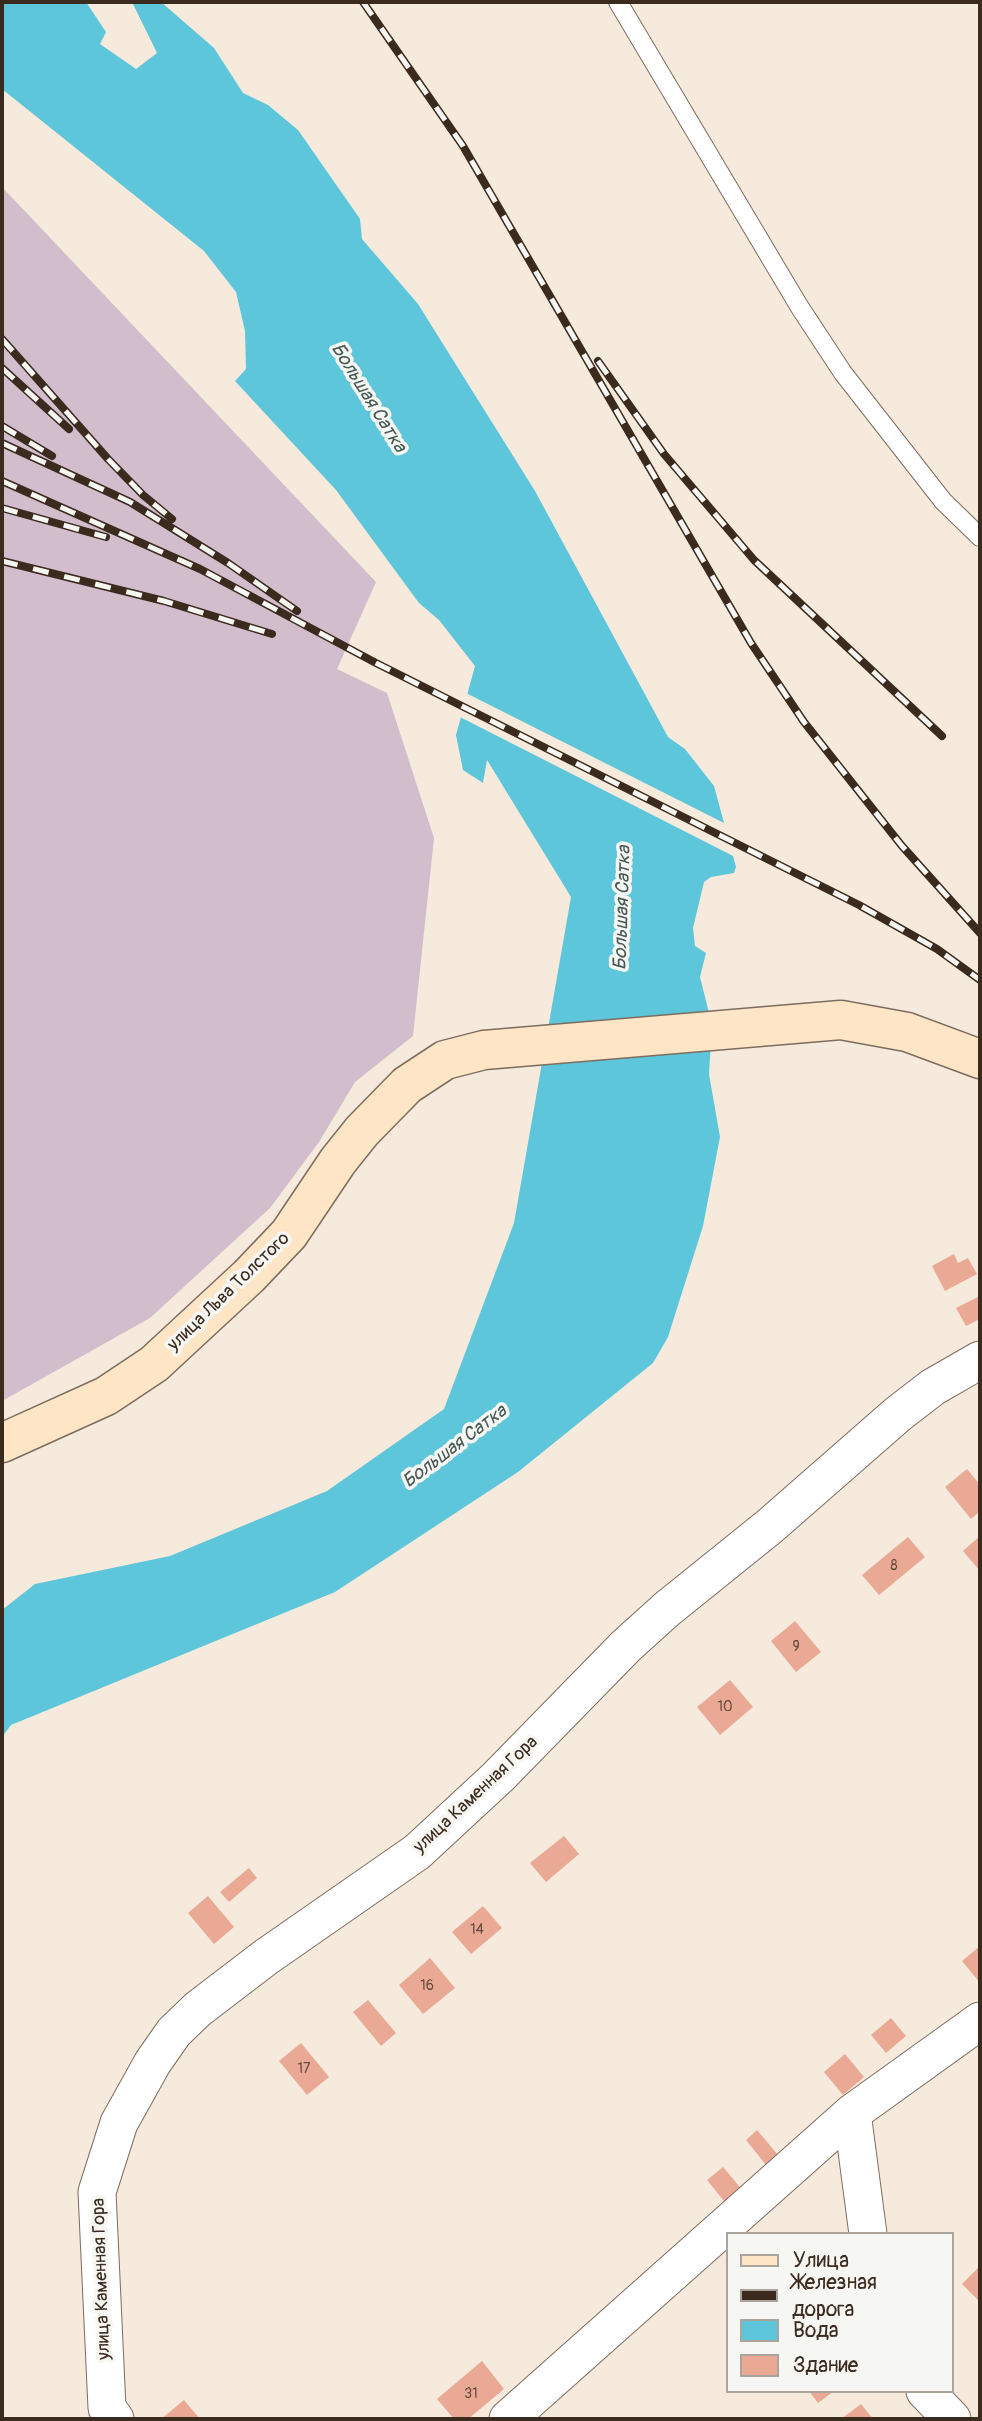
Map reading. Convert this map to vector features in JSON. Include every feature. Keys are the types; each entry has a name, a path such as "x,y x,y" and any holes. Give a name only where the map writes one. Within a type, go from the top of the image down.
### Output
{"street":[{"name":"улица Льва Толстого","path":"2,1443 106,1396 154,1364 211,1313 289,1234 338,1161 407,1086 445,1060 484,1050 811,1020 873,1024 907,1032 980,1059"},
{"name":"улица Каменная Гора","path":"115,2419 107,2408 97,2192 119,2123 153,2062 174,2032 198,2009 266,1957 417,1852 480,1795 626,1646 667,1609 770,1526 898,1414 933,1387 980,1360"},
{"path":"508,2419 852,2113 980,2021"},
{"path":"852,2113 868,2232"},
{"path":"927,2393 952,2419"}],"lane":[{"path":"618,2 799,306 843,373 943,501 980,537"}],"shaded area":[{"path":"2,187 376,582 337,669 387,693 434,838 413,1036 355,1082 319,1142 270,1208 150,1318 2,1401"}],"water":[{"name":"Большая Сатка","path":"2,2 86,2 106,32 100,44 136,69 157,53 132,2 161,2 214,48 243,93 268,105 298,130 360,219 362,239 418,304 535,491 668,737 685,749 714,786 736,867 734,873 711,877 704,882 693,928 695,946 706,953 700,977 712,1025 709,1074 720,1137 703,1226 668,1337 653,1363 518,1472 335,1592 11,1725 2,1737 2,1610 35,1584 170,1556 327,1491 444,1409 514,1223 571,897 487,760 483,783 463,770 456,735 475,666 439,620 419,603 336,490 235,381 246,369 245,331 236,292 204,251 2,89"}],"pier":[{"path":"464,692 728,825 737,858 458,716"}],"building":[{"path":"954,1254 958,1263 968,1258 977,1274 945,1291 932,1266"},
{"path":"980,1296 980,1319 966,1326 956,1308"},
{"path":"967,1469 980,1485 980,1511 971,1519 945,1487"},
{"path":"980,1536 980,1571 963,1551"},
{"path":"908,1537 925,1557 879,1595 862,1575"},
{"path":"795,1621 821,1652 796,1672 771,1641"},
{"path":"730,1680 753,1707 720,1735 697,1707"},
{"path":"564,1836 579,1854 546,1882 530,1863"},
{"path":"249,1868 257,1878 229,1902 220,1892"},
{"path":"208,1896 234,1927 214,1944 188,1913"},
{"path":"483,1906 502,1928 471,1954 452,1932"},
{"path":"980,1946 980,1983 962,1961"},
{"path":"430,1958 455,1988 423,2014 399,1985"},
{"path":"368,2000 396,2033 381,2046 353,2012"},
{"path":"891,2018 906,2036 886,2053 871,2035"},
{"path":"301,2043 329,2077 307,2095 279,2061"},
{"path":"845,2054 864,2077 843,2095 824,2072"},
{"path":"757,2130 778,2155 766,2165 746,2140"},
{"path":"723,2167 744,2192 728,2206 707,2180"},
{"path":"980,2266 980,2302 962,2284"},
{"path":"482,2361 504,2389 468,2419 454,2419 437,2399"},
{"path":"810,2393 831,2393 818,2403"},
{"path":"184,2400 200,2419 161,2419"},
{"path":"861,2404 873,2419 841,2419"}],"railway":[{"path":"363,2 463,146 751,643 804,722 902,846 980,933"},
{"path":"2,339 108,459 143,495 172,519"},
{"path":"598,361 664,454 754,560 942,736"},
{"path":"2,368 69,429"},
{"path":"2,426 52,456"},
{"path":"2,443 130,502 228,563 297,611"},
{"path":"2,481 200,569 376,663 859,905 937,949 980,980"},
{"path":"2,508 106,537"},
{"path":"2,561 164,601 272,634"}]}
